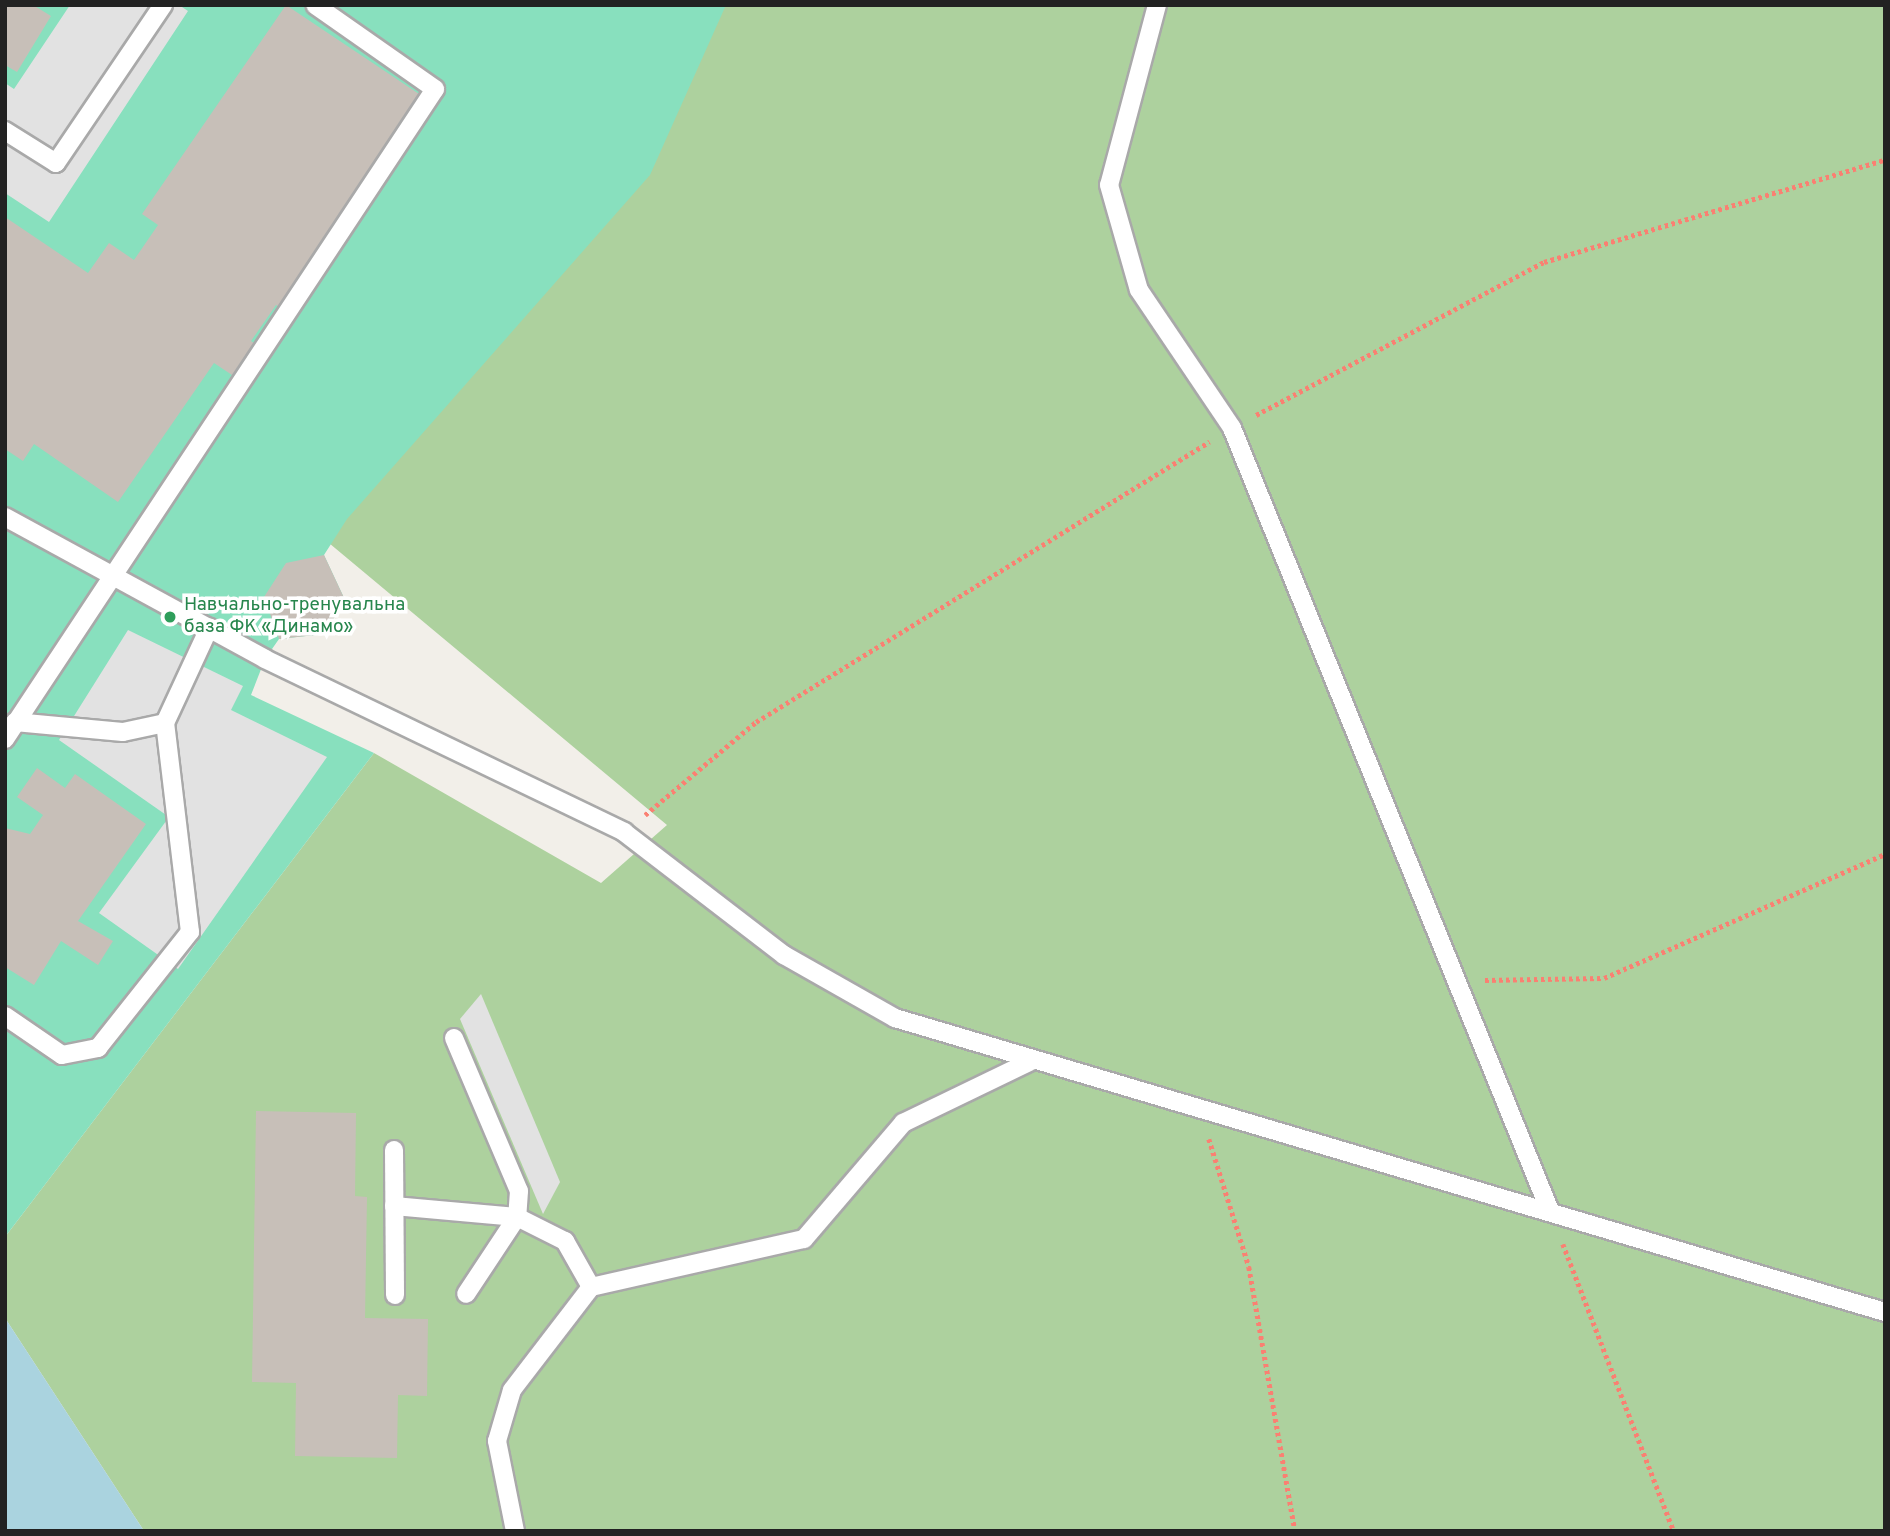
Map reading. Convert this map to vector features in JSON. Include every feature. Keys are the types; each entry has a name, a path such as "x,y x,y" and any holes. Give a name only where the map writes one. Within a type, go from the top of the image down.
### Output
{"lane":[{"path":"5,131 56,163 163,5"},
{"path":"5,738 435,89 314,5"},
{"path":"1157,5 1109,186 1139,290 1232,428 1550,1211"},
{"path":"5,517 209,628 624,832 784,955 895,1018 1029,1062 1550,1211 1885,1312"},
{"path":"5,1016 62,1055 97,1048 190,932 165,723 209,628"},
{"path":"15,722 123,732 165,723"},
{"path":"454,1038 519,1191 517,1217 467,1294"},
{"path":"515,1531 497,1441 500,1428 512,1390 591,1287 804,1239 903,1123 1029,1062"},
{"path":"394,1150 395,1295"},
{"path":"394,1206 517,1217 565,1241 591,1287"}],"path":[{"path":"624,832 756,722 1232,428 1544,262 1885,160"},
{"path":"1455,981 1604,978 1885,854"},
{"path":"1200,1111 1250,1266 1295,1531"},
{"path":"1550,1211 1674,1531"}],"green space":[{"name":"Навчально-тренувальна база ФК «Динамо»","path":"5,5 726,5 650,175 347,519 324,555 345,600 324,634 279,639 265,659 251,695 374,753 5,1237"},
{"path":"688,5 1885,5 1885,1531 144,1531 5,1318 5,1237 374,753 601,883 667,825 281,503"}],"shaded area":[{"path":"70,5 179,5 188,11 49,222 5,193 5,83 14,89"},
{"path":"128,630 243,686 231,710 327,757 178,969 99,913 169,817 59,740"},
{"path":"481,994 560,1182 543,1214 460,1019"}],"water":[{"path":"5,1318 144,1531 5,1531"}],"building":[{"path":"5,5 33,5 51,16 17,72 5,65"},
{"path":"286,5 434,104 289,314 276,305 251,341 265,351 244,383 214,363 118,502 34,444 23,461 5,449 5,217 88,273 109,243 134,260 158,225 142,214"},
{"path":"324,555 345,600 324,634 279,639 264,597 286,563"},
{"path":"37,768 65,788 75,774 146,824 78,921 113,941 98,965 61,941 34,985 5,967 5,828 30,834 43,815 17,797"},
{"path":"256,1111 356,1113 355,1196 367,1197 365,1318 428,1319 427,1396 398,1395 397,1458 295,1456 296,1383 252,1382"}],"place":[{"name":"Навчально-тренувальна база ФК «Динамо»","path":"170,617"}]}
